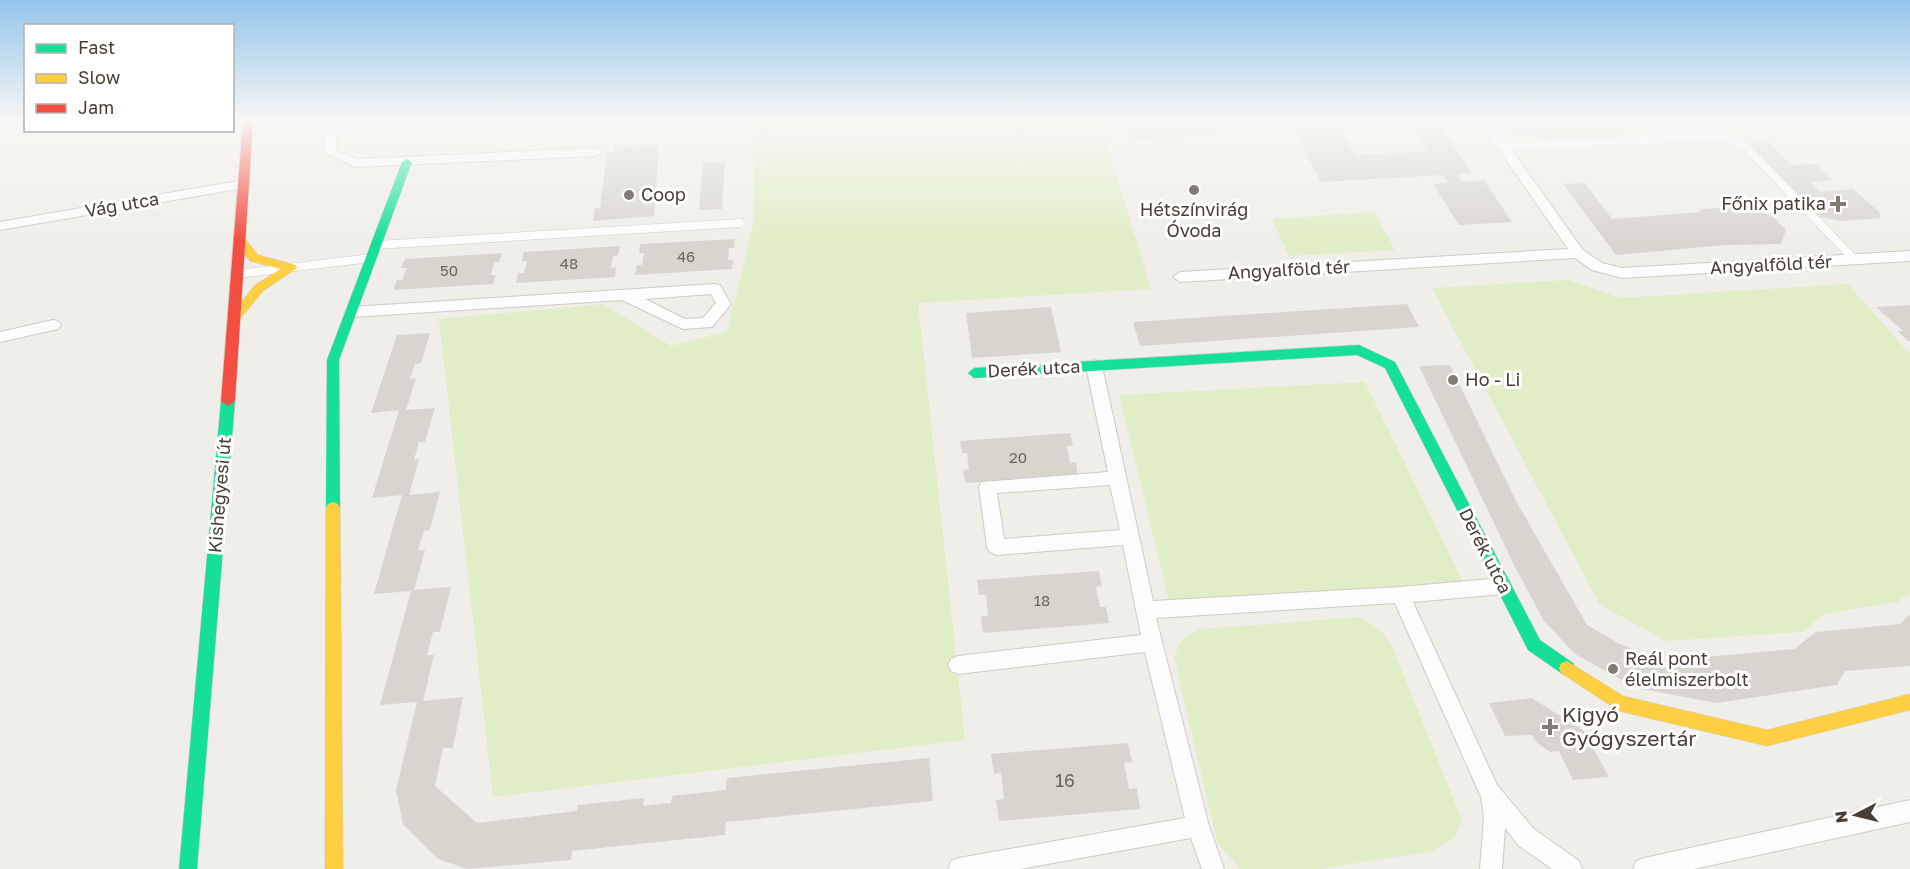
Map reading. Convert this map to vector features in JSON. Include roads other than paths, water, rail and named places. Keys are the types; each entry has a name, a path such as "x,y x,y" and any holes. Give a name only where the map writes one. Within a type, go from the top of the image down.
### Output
{"street":[{"name":"Kishegyesi út","path":"188,869 235,317 245,162"},
{"path":"352,162 415,162"},
{"path":"334,869 333,360 407,162"},
{"name":"Angyalföld tér","path":"1514,162 1578,253 1597,267 1622,273 1855,260"},
{"name":"Vág utca","path":"0,226 244,184"},
{"path":"241,242 255,258 291,268"},
{"name":"Angyalföld tér","path":"1180,277 1578,253"},
{"path":"1855,260 1910,256"},
{"path":"235,317 250,295 274,276 291,268"},
{"path":"351,312 715,289 724,304 707,323 683,324 627,296"},
{"path":"0,337 53,326"},
{"name":"Derék utca","path":"974,373 1359,350 1390,365 1534,645 1619,703 1767,738 1910,702"},
{"name":"Derék utca","path":"1094,366 1152,642"},
{"path":"1117,478 988,487 996,548 1130,537"},
{"path":"1145,610 1400,595 1502,586"},
{"path":"1400,595 1490,792 1495,817 1491,869"},
{"path":"958,665 1152,642 1198,826 1213,869"},
{"path":"1490,792 1526,837 1571,869"},
{"path":"1644,869 1910,811"},
{"path":"959,869 1198,826"}],"lane":[{"name":"Angyalföld tér","path":"1760,162 1855,260"},
{"path":"238,274 291,268 374,251 740,223"}],"place":[{"name":"Hétszínvirág Óvoda","path":"1194,190"},
{"name":"Coop","path":"629,195"},
{"name":"Főnix patika","path":"1838,204"},
{"name":"Ho - Li","path":"1453,380"},
{"name":"Reál pont élelmiszerbolt","path":"1613,669"},
{"name":"Kigyó Gyógyszertár","path":"1550,727"}]}
